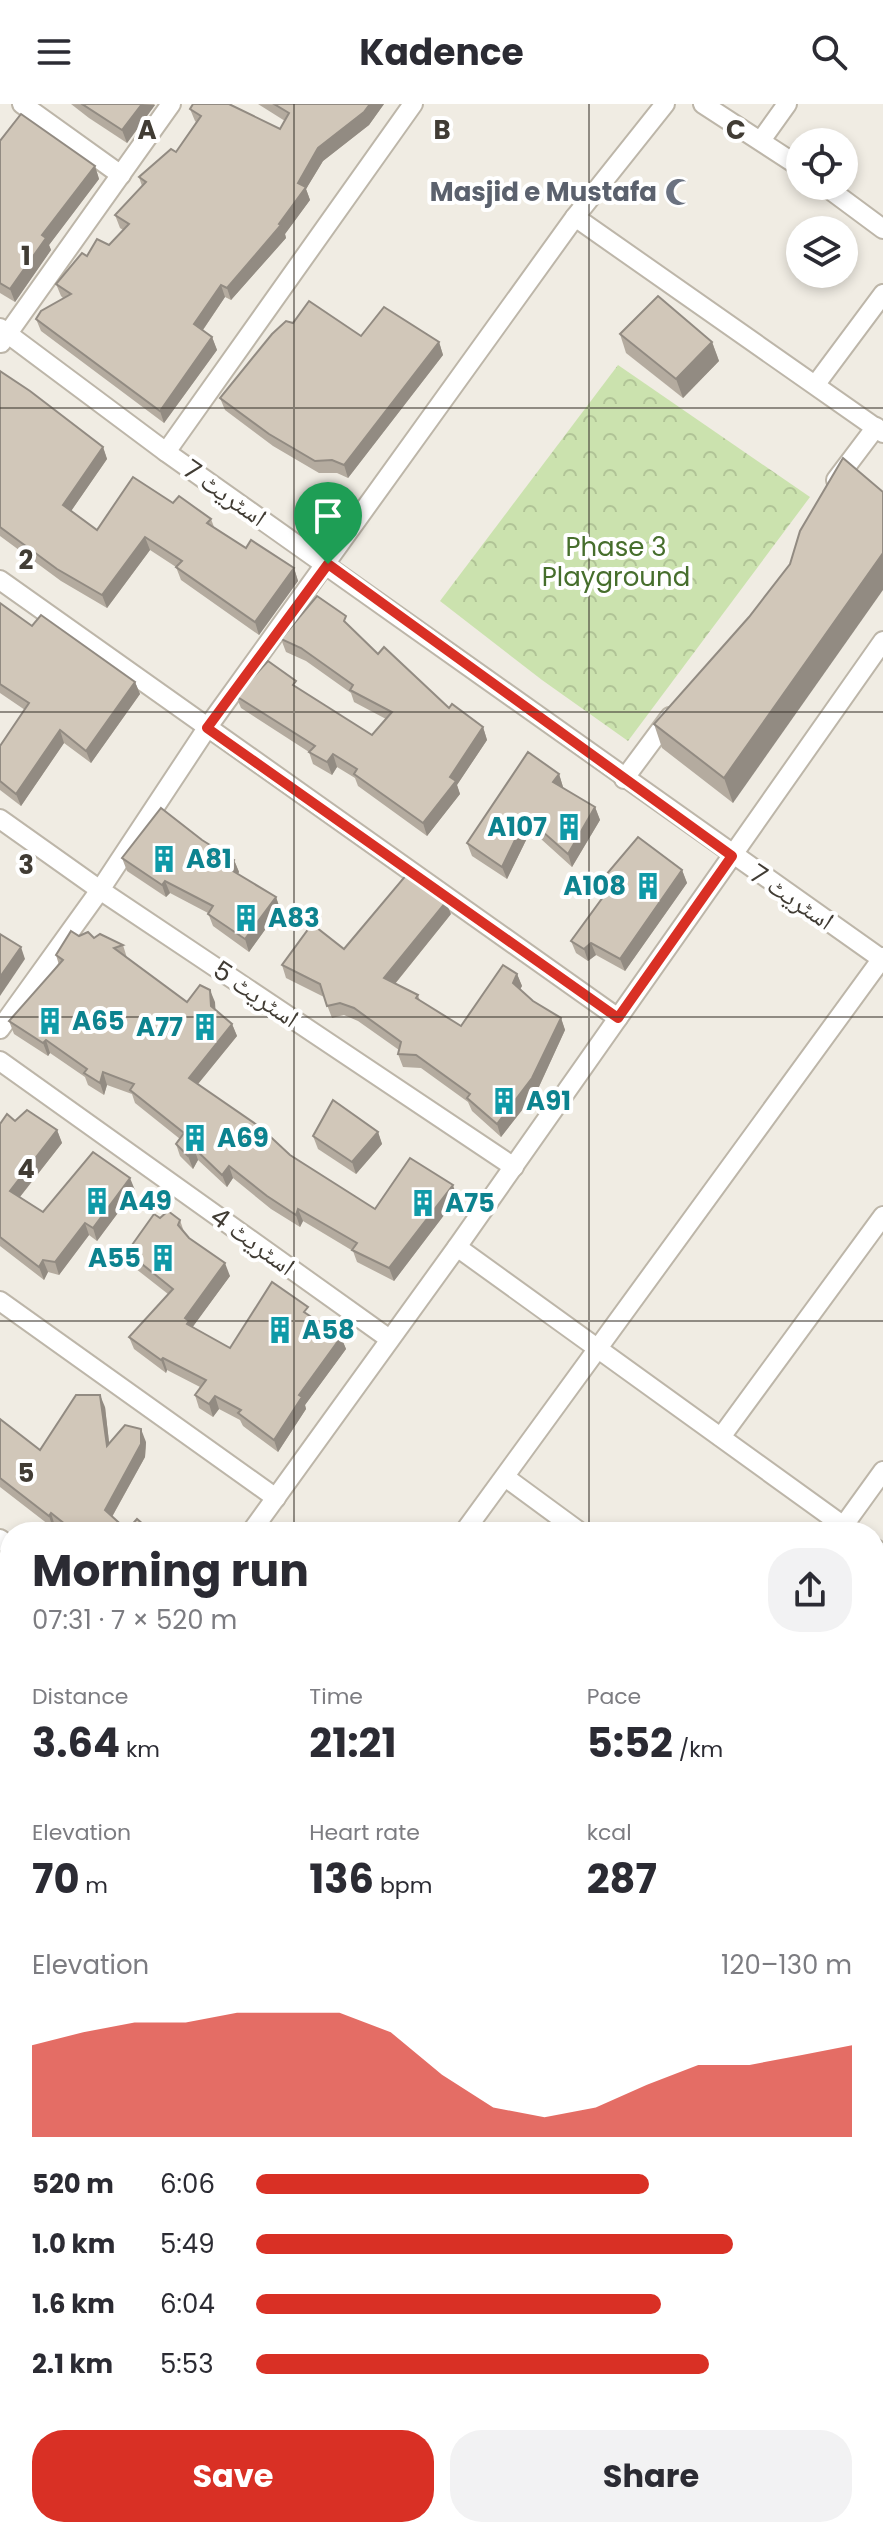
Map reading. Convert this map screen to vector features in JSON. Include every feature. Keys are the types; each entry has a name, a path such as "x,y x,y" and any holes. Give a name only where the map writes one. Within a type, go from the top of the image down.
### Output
{"street":[{"path":"22,104 121,175"},
{"path":"2,336 171,104"},
{"path":"166,452 413,104"},
{"path":"0,1029 100,890 207,728 575,217 665,104"},
{"path":"703,104 786,157"},
{"path":"762,139 787,104"},
{"path":"844,200 883,229"},
{"path":"575,217 879,430 827,494"},
{"path":"816,384 883,294"},
{"name":"اسٹریٹ 7","path":"2,336 328,564 732,856 883,959"},
{"path":"0,580 618,1018"},
{"path":"258,1522 514,1167 883,641"},
{"path":"624,779 678,707"},
{"name":"اسٹریٹ 5","path":"0,819 100,890 514,1167"},
{"path":"471,1522 596,1347 883,959"},
{"name":"اسٹریٹ 4","path":"0,1061 388,1338"},
{"path":"721,1437 883,1216"},
{"path":"457,1247 834,1522"},
{"path":"0,1301 276,1498"},
{"path":"850,1522 883,1471"},
{"path":"505,1477 566,1522"}],"green space":[{"name":"Phase 3 Playground","path":"618,365 810,497 628,741 542,680 440,601"}],"building":[{"path":"82,104 142,104 122,130"},
{"path":"193,104 229,104 280,129 289,113 274,104 370,104 318,148 298,183 306,187 281,225 227,288 221,285 194,324 212,337 160,411 36,319 41,311 71,294 56,284 82,253 87,256 97,239 109,245 129,224 115,215 146,182 139,177 171,149 176,152 201,116 190,109"},
{"path":"21,114 95,166 42,235 46,238 10,289 0,283 0,141"},
{"path":"658,296 712,342 676,379 620,334"},
{"path":"309,301 361,336 384,307 439,342 344,465 332,460 315,461 269,434 220,398 272,334 286,321 293,323"},
{"path":"0,371 103,447 63,505 97,530 133,477 173,503 179,496 211,519 207,523 246,548 251,540 294,568 255,622 176,567 182,561 145,537 102,595 57,569 0,527"},
{"path":"843,458 883,492 883,553 724,778 654,724 749,617 790,564 800,531"},
{"path":"317,596 346,616 344,621 378,654 384,647 449,708 452,704 483,727 450,777 456,781 423,823 354,774 357,769 333,754 327,762 309,752 315,746 236,696 268,661 296,681 293,685 372,735 392,712 350,690 353,685 301,648 281,639"},
{"path":"0,603 32,626 41,615 135,682 86,751 60,730 16,794 0,781 0,746 29,703 0,684"},
{"path":"528,752 559,774 553,782 595,807 568,854 526,817 502,867 467,843"},
{"path":"161,808 234,860 228,868 276,897 245,939 208,914 213,906 165,881 162,885 122,858"},
{"path":"638,837 682,870 620,959 591,943 584,949 571,941 614,882 605,876"},
{"path":"407,874 446,902 384,978 418,995 416,998 461,1026 503,965 517,974 513,983 533,1001 561,1018 532,1078 497,1124 467,1098 470,1094 416,1055 398,1054 401,1042 354,1008 340,1003 327,1006 320,984 282,965 312,924 344,949"},
{"path":"71,931 79,936 88,932 94,938 100,934 123,945 114,948 187,1002 200,985 210,990 211,1006 232,1024 189,1078 260,1127 290,1155 375,1209 410,1158 453,1185 389,1268 352,1250 357,1243 298,1209 296,1215 229,1166 222,1175 194,1148 188,1156 176,1144 184,1133 130,1090 134,1084 103,1072 100,1083 84,1073 87,1069 46,1040 43,1043 9,1021 63,960 56,955"},
{"path":"0,934 21,947 0,977"},
{"path":"333,1100 378,1132 352,1162 313,1136"},
{"path":"27,1110 57,1130 10,1191 43,1212 93,1152 130,1178 93,1228 85,1223 55,1262 43,1260 39,1267 0,1237 0,1124 7,1114 15,1121"},
{"path":"168,1211 180,1220 178,1225 189,1238 225,1263 185,1318 189,1321 187,1324 230,1348 272,1282 308,1307 304,1312 341,1337 299,1395 302,1397 274,1440 238,1413 241,1410 215,1396 209,1404 195,1395 206,1380 163,1358 161,1360 129,1337 173,1289 127,1252 154,1214 160,1218"},
{"path":"76,1395 100,1395 107,1446 125,1425 141,1429 141,1444 105,1510 118,1522 62,1522 51,1513 49,1516 0,1478 0,1419 40,1450"}],"place":[{"name":"Masjid e Mustafa","path":"679,192"},
{"name":"A107","path":"569,827"},
{"name":"A81","path":"164,859"},
{"name":"A108","path":"648,886"},
{"name":"A83","path":"246,918"},
{"name":"A65","path":"50,1021"},
{"name":"A77","path":"205,1027"},
{"name":"A91","path":"504,1101"},
{"name":"A69","path":"195,1138"},
{"name":"A49","path":"97,1201"},
{"name":"A75","path":"423,1203"},
{"name":"A55","path":"163,1258"},
{"name":"A58","path":"280,1330"}],"route":[{"path":"328,564 732,856 618,1018 207,728 328,564"}]}
